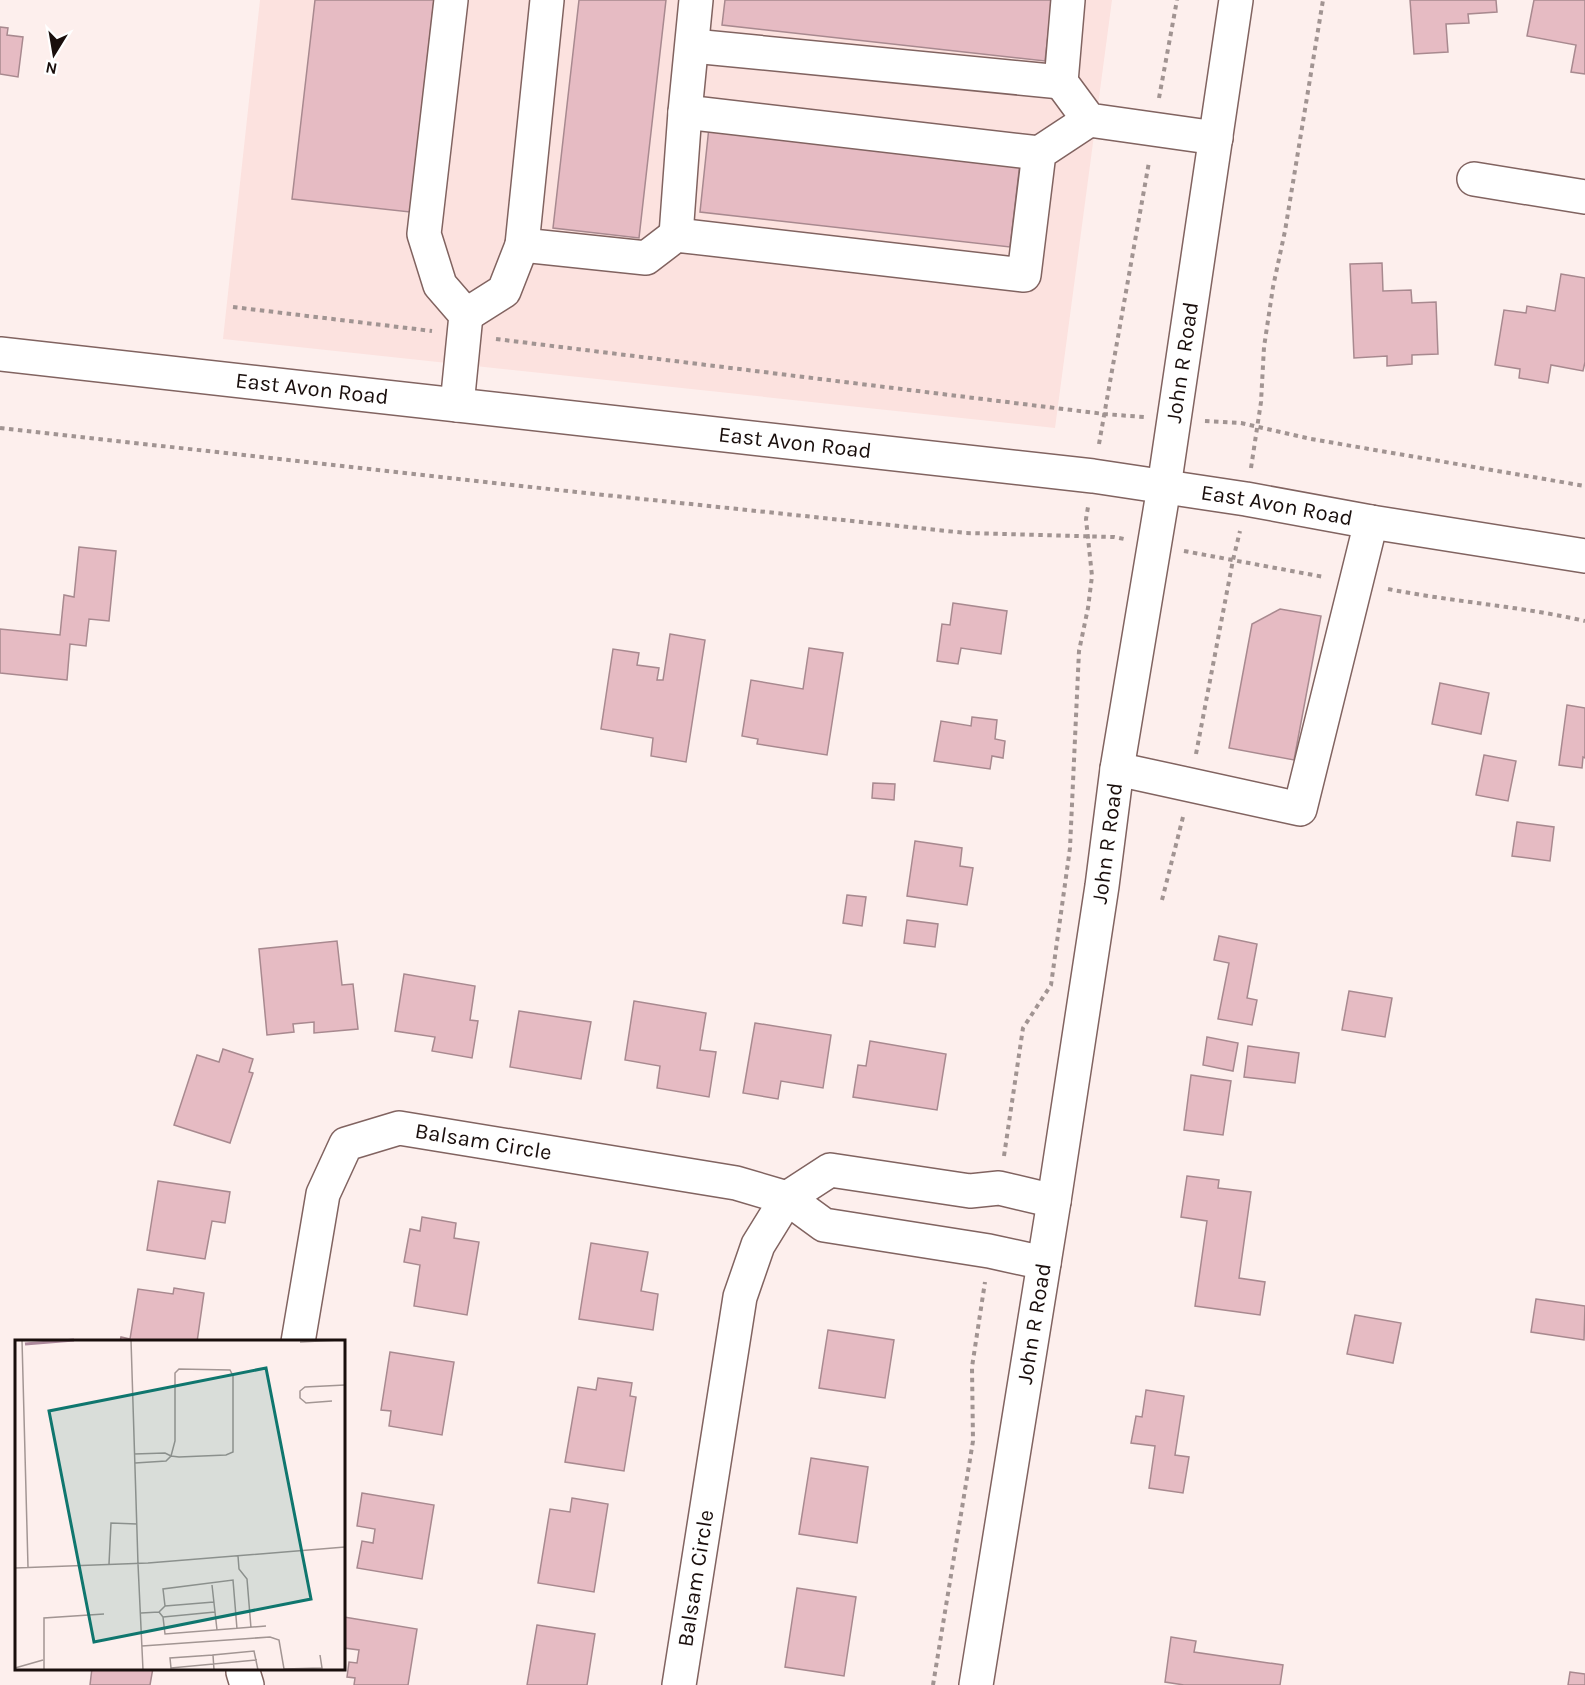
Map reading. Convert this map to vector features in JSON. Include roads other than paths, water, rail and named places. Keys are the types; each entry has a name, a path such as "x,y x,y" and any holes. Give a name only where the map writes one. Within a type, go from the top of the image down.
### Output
{"street":[{"path":"451,0 424,234 440,285 465,325 457,405"},
{"path":"465,325 504,291 522,245 547,0"},
{"path":"676,235 696,0"},
{"path":"1068,0 1061,82 1089,120"},
{"name":"John R Road","path":"976,1685 1054,1201 1102,886 1117,769 1164,487 1236,0"},
{"path":"693,46 1061,82"},
{"path":"686,112 1039,153 1089,120 1216,138"},
{"path":"522,245 646,258 676,235 1024,275 1039,153"},
{"path":"1474,179 1585,197"},
{"name":"East Avon Road","path":"0,354 1094,476 1585,556"},
{"path":"1117,769 1300,809 1371,522"},
{"name":"Balsam Circle","path":"298,1340 323,1194 346,1144 399,1128 736,1183 787,1198 824,1225 989,1251 1044,1263"},
{"name":"Balsam Circle","path":"679,1685 740,1297 758,1245 787,1198 830,1170 970,1191 999,1188 1054,1201"},
{"path":"244,1670 247,1685"}]}
